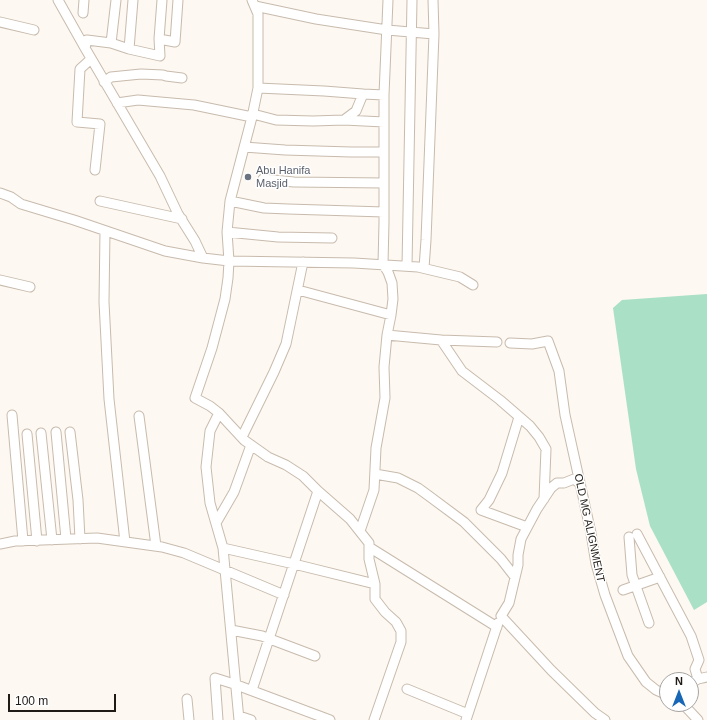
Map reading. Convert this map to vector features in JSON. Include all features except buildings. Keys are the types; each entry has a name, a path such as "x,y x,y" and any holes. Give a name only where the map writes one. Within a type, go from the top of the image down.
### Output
{"street":[{"path":"58,0 91,60 160,176 203,258"},
{"path":"83,13 84,0"},
{"path":"111,42 116,0"},
{"path":"129,49 133,0"},
{"path":"85,48 87,40 111,42 129,49 160,56 159,39 162,0"},
{"path":"159,39 175,42 178,0"},
{"path":"360,531 374,490 376,448 385,398 384,367 387,335 392,315 393,299 392,283 383,264 384,95 388,30 388,0"},
{"path":"407,266 412,0"},
{"path":"424,268 434,34 433,0"},
{"path":"254,3 308,17 388,30 434,34"},
{"path":"254,3 258,14 258,88 230,201 227,232 229,261 225,299 212,348 195,398 219,413 251,445 268,457 286,465 303,476 350,519 369,543 369,559 375,584 375,599 385,612 396,622 401,631 400,642 374,720"},
{"path":"0,22 34,30"},
{"path":"91,60 80,69 76,122 100,124 96,170"},
{"path":"104,82 111,77 141,74 182,78"},
{"path":"258,88 384,95"},
{"path":"344,120 356,110 363,94"},
{"path":"117,103 138,100 194,105 276,120 344,120 384,122"},
{"path":"244,147 285,150 384,152"},
{"path":"263,179 294,182 384,183"},
{"path":"0,193 11,197 21,204 165,251 229,261 383,264 407,266 424,268 460,277 473,285"},
{"path":"100,201 182,219"},
{"path":"230,201 264,208 384,212"},
{"path":"105,231 104,302 109,399 125,542"},
{"path":"227,232 278,237 332,238"},
{"path":"242,437 286,344 298,290 302,262"},
{"path":"0,280 30,287"},
{"path":"298,290 392,315"},
{"path":"387,335 441,340 498,342"},
{"path":"441,340 462,371 500,400 539,437 546,449 544,499"},
{"name":"OLD MG ALIGNMENT","path":"510,343 532,344 548,341 559,371 565,415 591,533 599,577 620,639 628,656 646,682 659,691"},
{"path":"219,413 210,431 206,467 210,503 223,548 239,718 251,720"},
{"path":"12,414 23,541"},
{"path":"139,416 156,546"},
{"path":"519,417 502,472 489,500 481,510 527,527"},
{"path":"56,432 66,539"},
{"path":"70,432 78,500 80,539"},
{"path":"41,433 52,540"},
{"path":"27,434 37,540"},
{"path":"216,523 234,492 251,445"},
{"path":"375,474 398,478 418,488 429,496 464,522 501,559 515,577"},
{"path":"407,689 467,717 496,627 509,603 518,565 521,539 544,499 557,482 564,483 574,479 579,484"},
{"path":"252,690 318,491"},
{"path":"649,623 632,575 633,536 660,577 693,642 700,660 695,669 696,672"},
{"path":"0,544 37,540 97,538 156,546 184,553 284,595"},
{"path":"369,547 496,627"},
{"path":"223,548 375,584"},
{"path":"623,590 660,577"},
{"path":"501,616 551,670 595,713 605,720"},
{"path":"231,630 269,639 315,656"},
{"path":"218,720 215,678 236,684 330,720"},
{"path":"187,699 189,720"},
{"path":"690,712 698,720"}],"green space":[{"path":"707,294 707,602 694,610 650,526 636,469 613,308 622,300"}],"place":[{"name":"Abu Hanifa Masjid","path":"248,177"}]}
